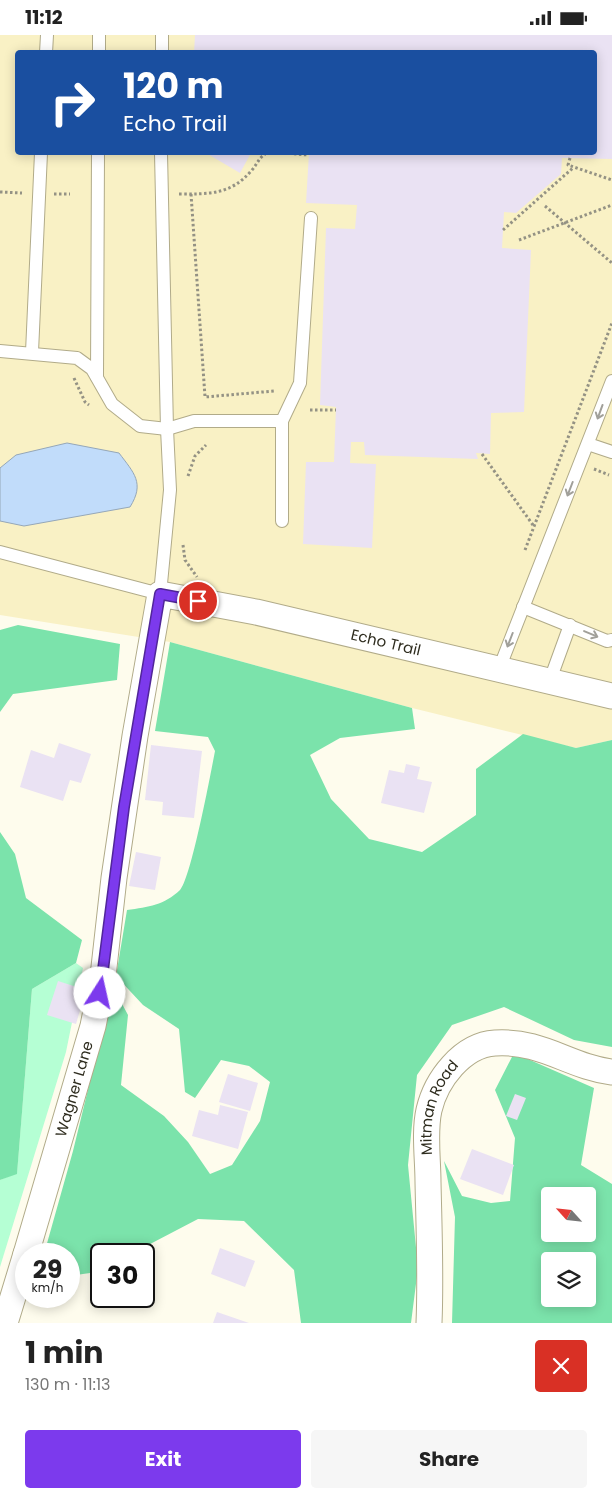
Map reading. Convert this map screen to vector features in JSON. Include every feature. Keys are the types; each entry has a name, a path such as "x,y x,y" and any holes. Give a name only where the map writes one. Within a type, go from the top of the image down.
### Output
{"street":[{"name":"Echo Trail","path":"160,594 256,612 612,696"},
{"name":"Wagner Lane","path":"29,1243 93,1026 103,976 114,878 135,736 160,594"},
{"name":"Mitman Road","path":"429,1323 427,1141 429,1110 438,1087 450,1069 470,1050 492,1043 521,1043 612,1072"},
{"name":"Wagner Lane","path":"5,1323 15,1290"}],"lane":[{"path":"46,50 47,35"},
{"path":"99,35 99,50"},
{"path":"162,35 162,50"},
{"path":"32,352 41,155"},
{"path":"97,377 98,155"},
{"path":"0,552 160,594 170,490 161,155"},
{"path":"282,521 282,421 300,383 311,218"},
{"path":"0,351 32,352 78,358 92,369 112,404 140,426 167,429 194,421 282,421"},
{"path":"499,669 612,381"},
{"path":"588,444 612,452"},
{"path":"523,607 607,641 612,640"},
{"path":"550,680 570,625"}],"path":[{"path":"175,194 208,194 232,188 252,169 259,157 263,155"},
{"path":"570,158 568,165 612,180"},
{"path":"503,230 574,167"},
{"path":"0,192 24,193"},
{"path":"54,194 70,194"},
{"path":"191,194 205,397 274,391"},
{"path":"518,240 612,205"},
{"path":"545,206 612,263"},
{"path":"524,551 612,323"},
{"path":"70,375 75,380 85,402 89,405"},
{"path":"310,410 336,410"},
{"path":"187,483 188,474 195,456 206,445"},
{"path":"482,454 533,526"},
{"path":"592,467 609,475"},
{"path":"183,537 185,560 193,574 200,579"}],"shaded area":[{"path":"0,35 612,35 612,740 576,748 412,708 170,642 0,615"}],"green space":[{"path":"18,625 120,644 117,680 13,694 0,712 0,630"},
{"path":"170,642 412,708 415,729 340,738 310,755 331,799 369,839 422,852 476,815 476,769 523,734 576,748 612,740 612,1047 574,1040 504,1007 452,1025 417,1075 408,1165 418,1268 411,1323 301,1323 294,1270 244,1221 198,1219 152,1243 90,1243 90,1273 80,1274 80,1243 47,1243 73,1151 113,987 128,1015 121,1085 164,1116 188,1142 210,1174 232,1165 260,1121 270,1082 249,1066 221,1060 195,1098 185,1092 179,1029 143,1005 116,976 127,910 162,902 180,890 184,882 190,867 215,751 208,737 155,731"},
{"path":"0,832 15,854 26,898 82,940 76,963 32,989 17,1174 0,1180"},
{"path":"76,963 83,968 66,1052 0,1267 0,1180 17,1173 32,989"},
{"path":"514,1053 594,1088 581,1165 612,1184 612,1323 452,1323 455,1217 444,1161 462,1196 491,1203 510,1201 515,1138 495,1090"}],"water":[{"path":"67,443 119,453 136,478 137,491 130,507 24,526 0,521 0,468 16,455"}],"building":[{"path":"195,35 612,35 612,159 562,158 561,174 516,213 504,212 502,248 531,250 524,412 491,413 490,454 476,453 478,459 365,455 364,442 351,442 350,463 376,464 372,548 303,544 306,462 334,462 336,407 320,405 326,228 355,229 357,205 306,203 309,155 597,155 597,50 194,50"},
{"path":"209,155 250,155 240,173"},
{"path":"59,743 91,754 81,783 70,780 63,801 20,787 31,750 54,758"},
{"path":"151,745 202,751 194,818 162,815 163,802 145,800"},
{"path":"406,764 420,767 417,779 432,782 424,813 381,803 389,770 404,773"},
{"path":"136,852 161,857 155,890 129,886"},
{"path":"58,981 86,990 76,1024 47,1015"},
{"path":"228,1074 258,1083 250,1111 219,1102"},
{"path":"515,1094 526,1098 517,1120 506,1116"},
{"path":"220,1105 248,1112 238,1149 192,1136 199,1110 218,1115"},
{"path":"472,1149 514,1165 503,1195 460,1179"},
{"path":"220,1248 255,1261 245,1287 211,1274"},
{"path":"217,1312 249,1323 213,1323"}],"route":[{"path":"100,993 124,807 160,594 198,601"}]}
